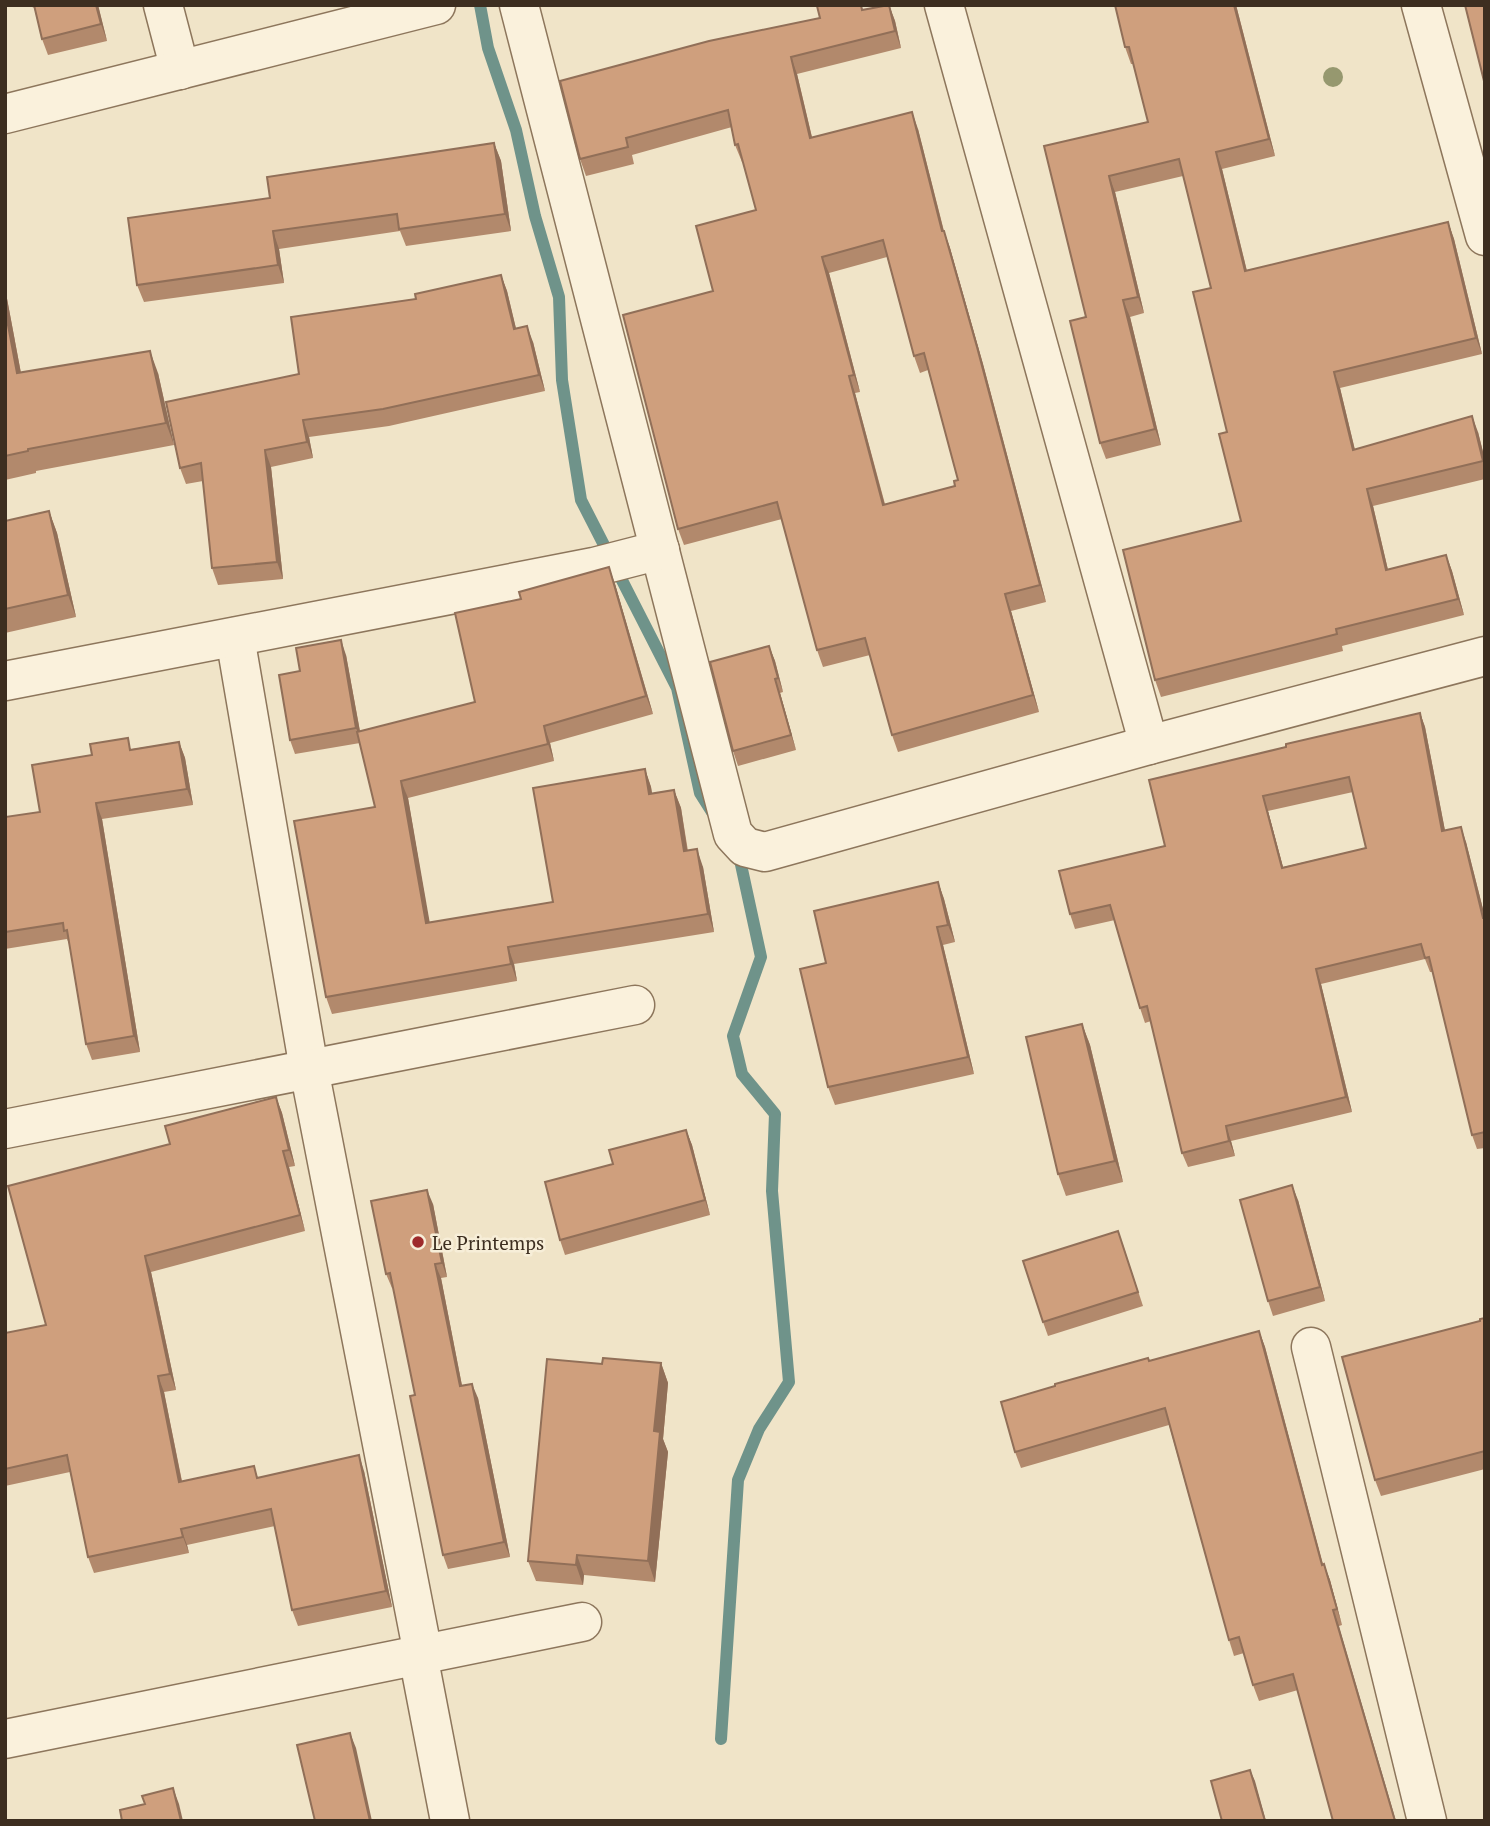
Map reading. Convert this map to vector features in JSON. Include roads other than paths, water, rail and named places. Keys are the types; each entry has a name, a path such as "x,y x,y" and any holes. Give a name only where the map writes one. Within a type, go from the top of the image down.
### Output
{"street":[{"path":"163,5 180,70"},
{"path":"5,114 436,5"},
{"path":"519,5 651,553 733,834 745,847 765,852 1149,745 1485,656"},
{"path":"944,5 1149,745"},
{"path":"1421,5 1485,236"},
{"path":"5,681 594,567 651,553"},
{"path":"235,637 309,1069 450,1821"},
{"path":"5,1129 635,1005"},
{"path":"1311,1346 1427,1821"},
{"path":"5,1739 582,1622"}],"waterway":[{"path":"480,5 488,48 516,130 535,216 559,297 562,380 581,500 677,688 700,793 712,812"},
{"path":"721,1739 738,1480 759,1429 789,1382 772,1191 775,1114 742,1074 733,1036 761,957 740,860 735,852"}],"place":[{"name":"Le Printemps","path":"418,1242"}]}
